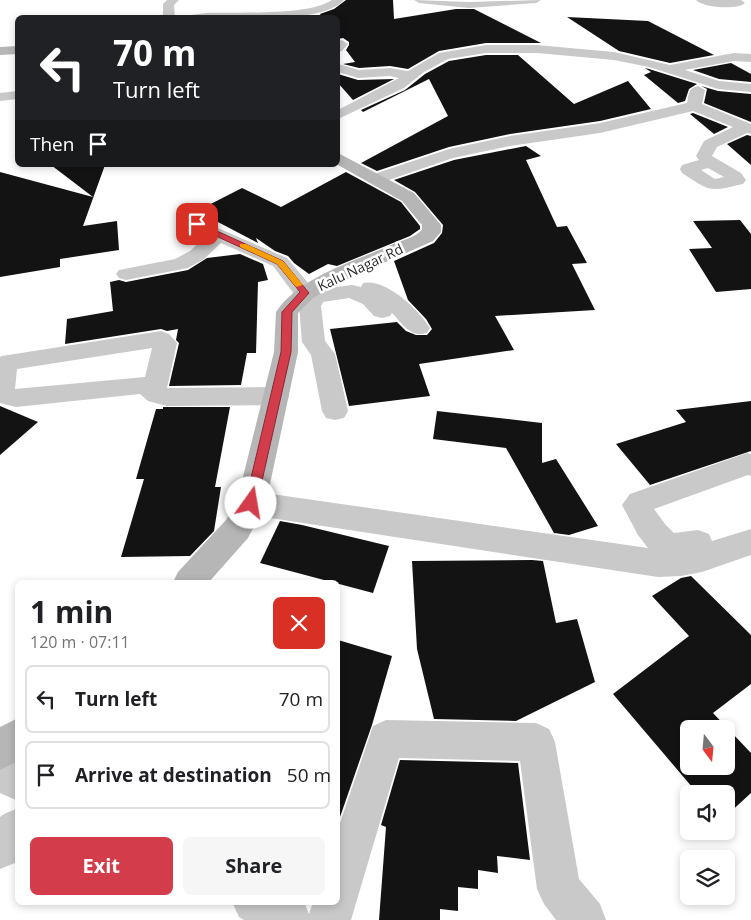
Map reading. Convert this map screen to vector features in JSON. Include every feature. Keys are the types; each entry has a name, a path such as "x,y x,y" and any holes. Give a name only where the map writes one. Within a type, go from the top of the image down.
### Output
{"street":[{"path":"169,15 168,4 174,0"},
{"path":"213,15 240,11 303,12 327,7 339,0"},
{"path":"419,0 469,5 529,0"},
{"path":"701,0 707,3 740,2"},
{"path":"303,12 308,15"},
{"path":"340,114 399,85 410,76 444,56 486,50 537,49 614,56 710,82 751,88"},
{"path":"614,56 649,49"},
{"path":"0,51 15,50"},
{"path":"669,70 734,57 751,58"},
{"path":"340,69 358,74 390,72 410,76"},
{"path":"694,106 696,91 710,82"},
{"path":"0,97 15,95"},
{"path":"377,179 449,154 510,141 600,128 694,106 748,128"},
{"path":"710,162 704,156 710,144 748,128"},
{"name":"Kalu Nagar Rd","path":"191,580 237,529 251,503 286,352 287,312 305,293 342,274 426,237 430,232 432,225 418,206 377,179 340,159"},
{"path":"197,224 280,262 305,293"},
{"path":"126,274 181,264 197,255 219,235"},
{"path":"342,274 392,300 419,328"},
{"path":"336,411 326,350 314,342 310,306 314,298 323,294 352,290 371,299 382,311"},
{"path":"154,390 165,343 161,339 10,362 6,364 2,393 3,395 16,398 140,385 148,386 157,395 167,397 276,396"},
{"path":"286,352 326,350"},
{"path":"751,465 747,464 640,502 637,505 658,540 674,548 683,548 751,524"},
{"path":"251,503 562,550 658,562 681,562 702,558 751,542"},
{"path":"0,751 15,739"},
{"path":"340,888 386,739 536,742 559,889 584,920"},
{"path":"0,772 15,780"},
{"path":"0,848 15,831"},
{"path":"260,905 289,920"},
{"path":"329,920 334,905"}],"building":[{"path":"346,0 393,0 394,19 456,9 474,9 541,43 486,43 439,51 408,69 390,66 359,68 343,64 355,62 346,50 349,42 343,38 340,39 340,15 320,14 334,9"},
{"path":"567,17 648,21 714,55 670,63 619,51"},
{"path":"486,55 518,55 574,104 628,81 651,109 600,121 510,134 449,147 377,171 361,163 448,116 429,79 363,112 361,110 405,90 425,74 449,61"},
{"path":"731,63 751,74 751,82 719,79 693,70"},
{"path":"645,68 697,84 689,89 685,101 678,103 644,75 651,72"},
{"path":"340,75 358,80 394,79 353,100 340,85"},
{"path":"701,86 718,91 751,94 751,122 704,103 707,89"},
{"path":"693,113 728,127 714,134 690,114"},
{"path":"747,135 751,136 751,165 727,144"},
{"path":"526,146 541,156 526,160 557,227 567,226 587,263 572,264 595,310 495,316 514,350 419,364 430,396 349,406 330,329 397,322 406,331 416,335 427,335 432,329 426,319 408,300 394,261 434,243 442,233 443,225 415,192 394,180 454,160"},
{"path":"54,167 104,167 83,226 117,221 119,250 60,259 60,267 0,277 0,172 93,197"},
{"path":"346,172 401,202 420,226 420,229 410,236 337,266 328,264 309,274 288,256 275,251 256,238 258,243 197,211 242,188 281,207"},
{"path":"740,220 751,234 751,289 716,292 689,249 712,248 693,221"},
{"path":"240,254 263,264 268,280 258,282 256,353 247,353 241,385 169,386 179,343 176,340 178,329 167,331 161,329 65,344 67,319 113,311 110,282 119,280 126,282 188,270 207,258"},
{"path":"751,401 751,451 650,485 616,444 686,422 676,410"},
{"path":"0,406 38,422 0,455"},
{"path":"163,407 230,407 215,487 221,487 214,531 190,556 121,557 144,479 136,479 156,409 163,409"},
{"path":"437,411 542,423 542,463 556,459 598,526 569,535 554,533 506,448 433,439"},
{"path":"280,521 389,546 373,593 340,584 340,580 324,580 260,563"},
{"path":"412,561 543,561 556,623 577,619 595,682 516,721 434,719 417,649"},
{"path":"691,576 751,635 751,684 713,713 720,720 680,720 680,773 613,694 689,636 652,596 681,578"},
{"path":"340,641 392,656 372,725 340,817"},
{"path":"735,736 751,753 751,793 735,808 735,785 690,785 682,775 735,775"},
{"path":"400,760 518,763 530,860 497,856 498,873 478,870 478,889 458,887 458,911 440,909 440,920 379,920 386,827 381,825"}],"slow traffic":[{"path":"243,245 280,262 299,285"}],"route":[{"path":"197,224 280,262 305,293 287,312 286,352 251,503"}]}
